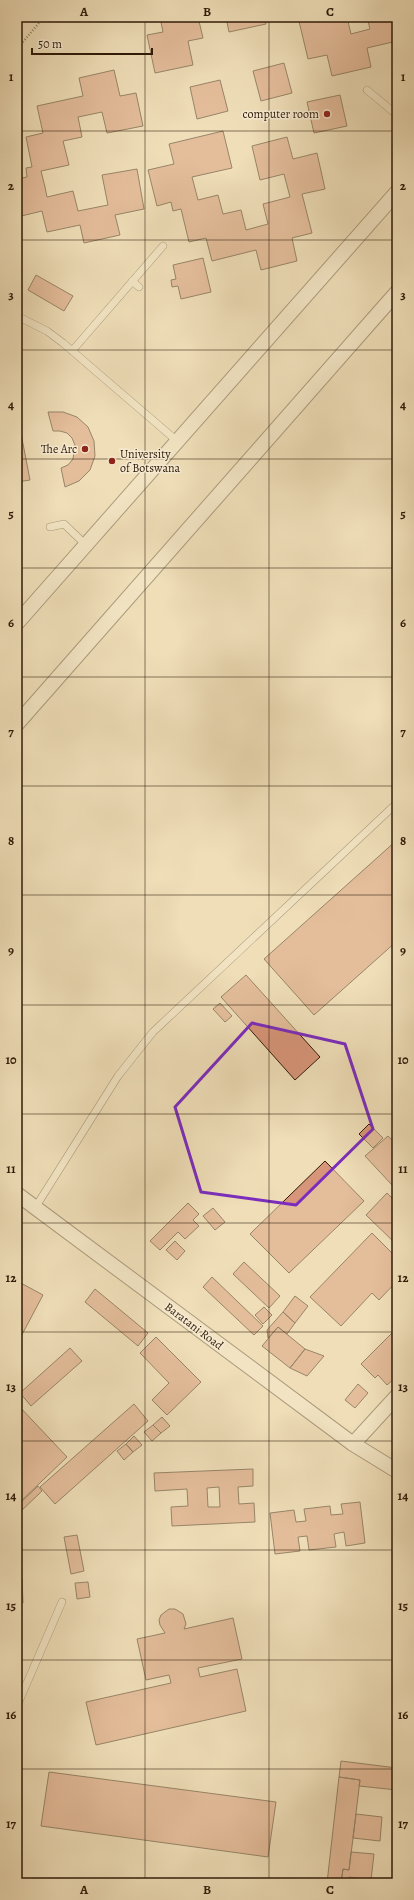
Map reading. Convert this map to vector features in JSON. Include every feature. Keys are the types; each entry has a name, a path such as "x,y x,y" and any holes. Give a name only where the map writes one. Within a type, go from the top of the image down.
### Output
{"street":[{"path":"17,623 397,192"},
{"path":"17,724 397,292"},
{"name":"Baratani Road","path":"17,1194 352,1444 397,1471"},
{"path":"352,1444 397,1396"}],"lane":[{"path":"367,90 397,115"},
{"path":"72,351 104,312 163,246"},
{"path":"132,281 139,287"},
{"path":"104,312 110,318"},
{"path":"17,316 47,330 177,441"},
{"path":"50,527 64,524 86,545"},
{"path":"35,1208 118,1076 153,1032 397,803"},
{"path":"17,1706 62,1602"}],"path":[{"path":"17,49 44,17"}],"highlighted area":[{"path":"252,1023 345,1044 373,1129 296,1205 201,1192 175,1107"}],"building":[{"path":"160,17 198,17 203,38 188,41 193,65 155,73 147,35 163,32"},
{"path":"226,17 264,17 266,24 229,32"},
{"path":"298,17 347,17 351,34 370,29 367,17 397,17 397,41 367,48 371,67 332,76 327,55 308,59"},
{"path":"284,63 292,93 261,101 253,71"},
{"path":"114,70 120,96 136,93 143,126 107,133 102,112 78,117 82,137 63,141 69,165 41,171 47,197 73,191 78,211 108,205 102,175 137,169 144,209 115,215 120,235 84,243 80,225 47,232 42,211 17,217 17,179 27,177 26,168 32,167 26,137 43,133 37,106 83,96 79,78"},
{"path":"220,80 228,111 197,119 190,87"},
{"name":"computer room","path":"340,95 347,126 314,133 307,102"},
{"path":"223,131 232,168 192,177 198,200 218,195 223,214 241,210 246,230 268,224 263,204 290,197 284,174 260,180 252,146 287,137 293,159 317,153 325,189 302,194 312,233 292,238 297,261 261,270 256,250 212,261 206,238 189,242 181,209 173,211 171,202 157,206 148,170 174,164 169,144"},
{"path":"203,258 211,292 181,299 178,286 172,287 171,280 176,279 173,265"},
{"path":"36,275 73,296 64,311 28,290"},
{"name":"The Arc","path":"48,412 63,412 77,417 88,427 94,441 95,456 90,470 79,481 65,487 61,468 68,465 73,459 75,445 72,438 67,433 53,431"},
{"path":"17,423 19,423 30,480 17,482"},
{"path":"397,840 397,941 314,1015 264,959"},
{"path":"246,975 320,1057 295,1080 221,997"},
{"path":"220,1003 232,1016 225,1022 213,1009"},
{"path":"369,1124 383,1138 373,1148 359,1134"},
{"path":"388,1136 397,1145 397,1181 392,1185 365,1156"},
{"path":"325,1161 364,1201 289,1273 250,1234"},
{"path":"387,1193 397,1203 397,1245 366,1215"},
{"path":"188,1203 199,1214 193,1220 199,1226 185,1239 178,1232 160,1250 150,1241"},
{"path":"213,1208 225,1222 215,1230 203,1216"},
{"path":"372,1233 397,1258 397,1281 379,1300 372,1293 341,1326 310,1297"},
{"path":"175,1241 185,1251 177,1260 166,1250"},
{"path":"244,1262 280,1296 269,1308 233,1274"},
{"path":"212,1277 263,1326 254,1335 203,1287"},
{"path":"19,1282 43,1295 17,1344 17,1285"},
{"path":"95,1289 148,1333 138,1346 85,1302"},
{"path":"295,1296 308,1306 295,1323 283,1312"},
{"path":"264,1307 272,1315 263,1324 255,1315"},
{"path":"283,1312 295,1323 287,1334 278,1327 268,1338 267,1330"},
{"path":"278,1327 305,1349 290,1368 262,1346"},
{"path":"397,1328 397,1376 387,1385 378,1375 375,1378 361,1364"},
{"path":"156,1337 201,1382 167,1415 152,1400 169,1383 140,1353"},
{"path":"70,1348 82,1361 31,1406 20,1393"},
{"path":"305,1349 324,1356 307,1376 290,1368"},
{"path":"358,1384 368,1393 355,1408 345,1400"},
{"path":"17,1404 67,1457 17,1505"},
{"path":"134,1404 148,1421 55,1504 40,1487"},
{"path":"162,1417 170,1426 161,1433 153,1425"},
{"path":"153,1425 161,1433 152,1441 144,1432"},
{"path":"134,1436 142,1445 133,1452 126,1444"},
{"path":"126,1444 133,1452 124,1460 117,1451"},
{"path":"253,1469 253,1486 238,1487 239,1504 254,1503 255,1522 172,1526 171,1507 188,1506 187,1489 155,1491 154,1473","holes":["219,1487 220,1507 208,1507 207,1488"]},
{"path":"38,1486 42,1491 19,1513 17,1506"},
{"path":"360,1502 365,1543 346,1546 344,1532 334,1534 336,1547 309,1550 307,1536 298,1537 300,1551 275,1554 270,1513 294,1510 296,1522 306,1521 304,1509 330,1506 331,1515 343,1514 341,1504"},
{"path":"77,1535 84,1571 71,1574 64,1537"},
{"path":"17,1578 22,1578 23,1603 17,1604"},
{"path":"88,1582 90,1597 77,1599 75,1583"},
{"path":"169,1609 175,1609 183,1614 186,1624 184,1629 233,1618 242,1659 198,1668 200,1677 237,1669 246,1711 96,1745 86,1702 171,1683 169,1675 146,1680 137,1639 165,1633 159,1620 161,1615"},
{"path":"341,1761 397,1768 397,1790 359,1786 360,1780 339,1777"},
{"path":"49,1772 276,1802 268,1857 41,1826"},
{"path":"339,1777 360,1780 349,1870 343,1869 341,1883 327,1883"},
{"path":"356,1814 382,1817 380,1841 353,1838"},
{"path":"351,1852 374,1854 371,1880 349,1877 348,1883 341,1883 343,1869 349,1870"}],"place":[{"name":"computer room","path":"327,114"},
{"name":"The Arc","path":"85,449"},
{"name":"University of Botswana","path":"112,461"}]}
